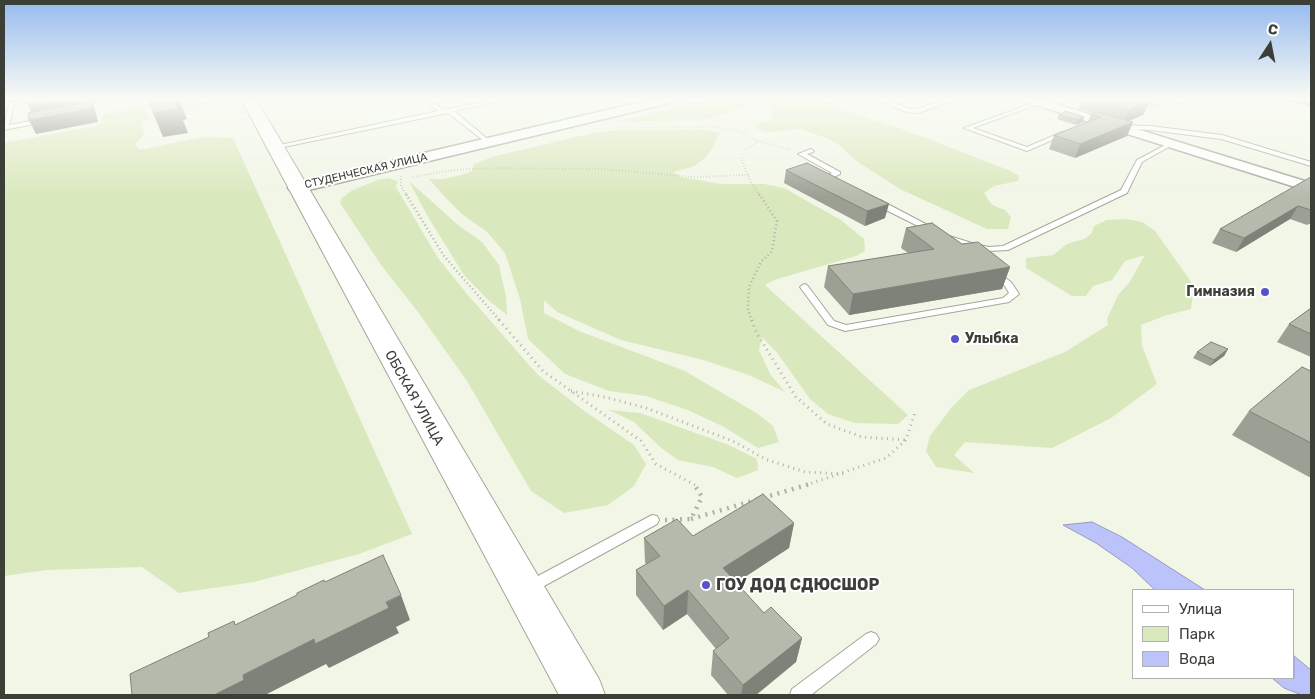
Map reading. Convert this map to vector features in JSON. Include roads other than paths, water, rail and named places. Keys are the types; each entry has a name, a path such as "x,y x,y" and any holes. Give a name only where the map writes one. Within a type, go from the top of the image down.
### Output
{"street":[{"name":"ОБСКАЯ УЛИЦА","path":"266,132 523,592 583,695"},
{"name":"СТУДЕНЧЕСКАЯ УЛИЦА","path":"296,188 532,132"},
{"path":"1132,132 1311,188"}],"lane":[{"path":"274,147 350,132"},
{"path":"474,132 488,142"},
{"path":"977,132 1027,149 1069,132"},
{"path":"1179,132 1215,136 1311,164"},
{"path":"872,199 949,238 984,248 1005,248 1124,190 1135,164 1171,144"},
{"path":"811,151 800,154 838,173 828,177 846,186"},
{"path":"976,259 983,253 984,248"},
{"path":"804,287 831,323 845,328 1006,300 1014,294 1008,284 989,269"},
{"path":"523,592 652,520"},
{"path":"798,695 872,639"}],"water":[{"path":"1092,522 1122,537 1203,589 1154,589 1132,568 1096,543 1063,525"},
{"path":"1295,657 1311,670 1311,695 1302,695 1284,688 1273,679 1295,679"}],"place":[{"name":"Гимназия","path":"1265,292"},
{"name":"Улыбка","path":"955,339"},
{"name":"ГОУ ДОД СДЮСШОР","path":"706,585"}]}
